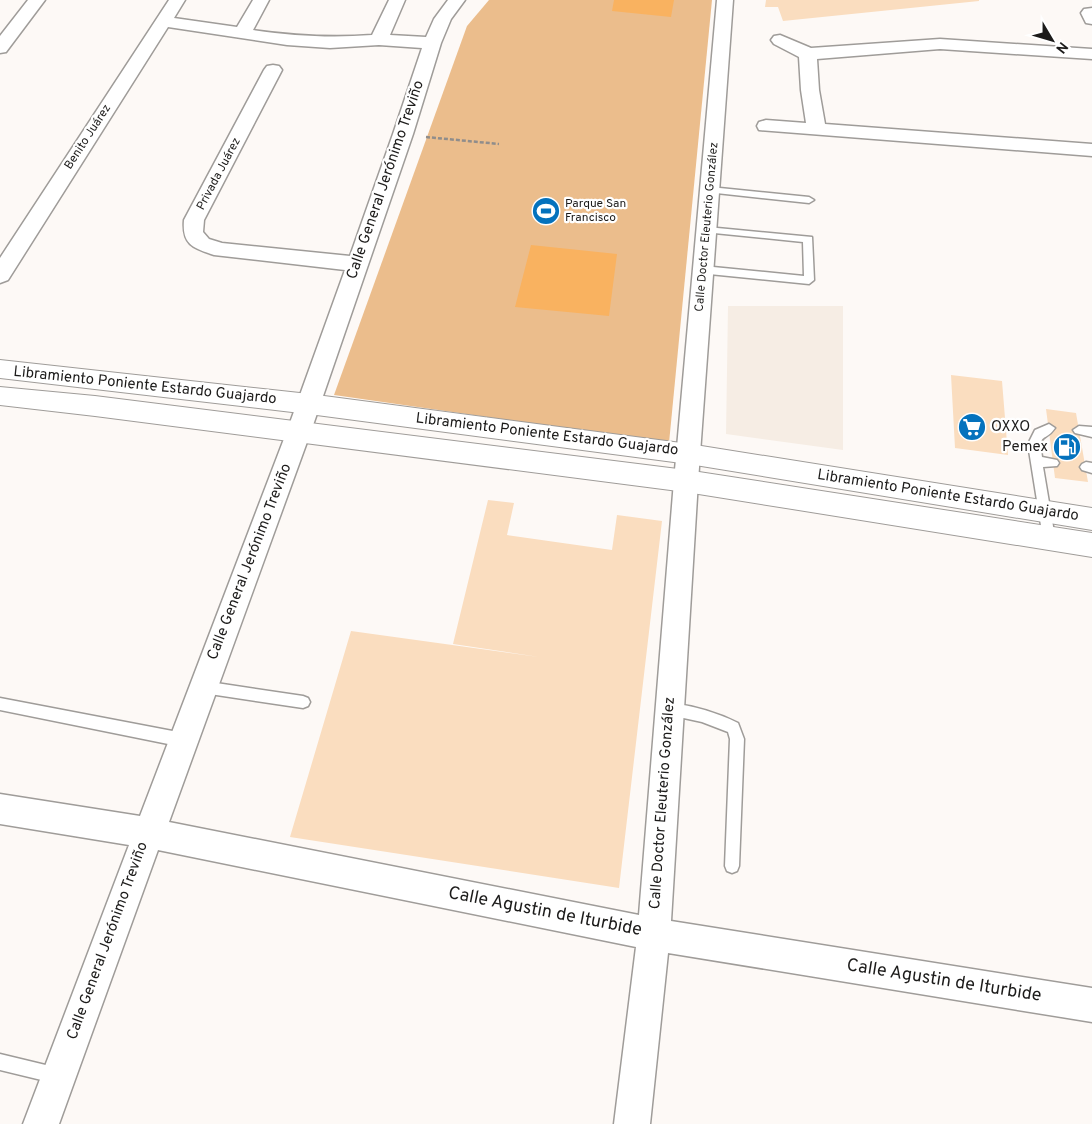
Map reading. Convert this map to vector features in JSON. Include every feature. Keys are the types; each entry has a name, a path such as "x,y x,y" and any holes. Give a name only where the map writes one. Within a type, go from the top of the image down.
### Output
{"street":[{"path":"0,48 37,0"},
{"name":"Benito Juárez","path":"0,275 177,0"},
{"path":"242,33 261,0"},
{"path":"379,40 397,0"},
{"name":"Calle General Jerónimo Treviño","path":"41,1124 148,833 300,431 432,43 443,19 458,0"},
{"name":"Calle Doctor Eleuterio González","path":"632,1124 654,934 725,0"},
{"path":"164,21 287,40 330,43 379,40 432,43"},
{"path":"780,40 808,54 940,44 1092,54"},
{"path":"808,54 810,90 816,128"},
{"name":"Privada Juárez","path":"273,70 194,220 193,234 202,244 221,250 358,264"},
{"path":"766,126 816,128 1092,150"},
{"name":"Libramiento Poniente Estardo Guajardo","path":"0,370 309,404 688,467 1048,538 1092,544"},
{"name":"Libramiento Poniente Estardo Guajardo","path":"0,396 300,431 688,467 1045,511 1092,519"},
{"name":"Calle Agustin de Iturbide","path":"0,809 148,833 654,934 1092,1005"}],"lane":[{"path":"710,190 809,200"},
{"path":"703,270 809,280 808,239 707,230"},
{"path":"1048,428 1039,433 1034,444 1048,538"},
{"path":"1079,430 1092,432"},
{"path":"1038,461 1053,463"},
{"path":"203,687 303,702"},
{"path":"0,704 183,740"},
{"path":"670,709 696,713 722,721 733,728 737,739 732,866"},
{"path":"0,1062 58,1076"}],"path":[{"path":"446,140 499,144"}],"shaded area":[{"name":"Parque San Francisco","path":"489,0 712,0 669,443 334,395 467,26"},
{"path":"614,0 674,0 671,17 612,11"},
{"path":"531,245 617,254 609,316 515,307"},
{"path":"728,306 843,306 843,450 726,434"}],"building":[{"path":"766,0 979,1 783,21 778,7 765,7"},
{"path":"951,375 1002,381 1008,455 955,448"},
{"name":"Pemex","path":"1046,409 1076,413 1088,482 1055,478"},
{"path":"488,500 514,503 507,535 612,550 617,515 662,521 619,888 290,837 351,631 539,657 453,644"}],"place":[{"name":"Parque San Francisco","path":"546,211"},
{"name":"OXXO","path":"972,427"},
{"name":"Pemex","path":"1067,447"}]}
